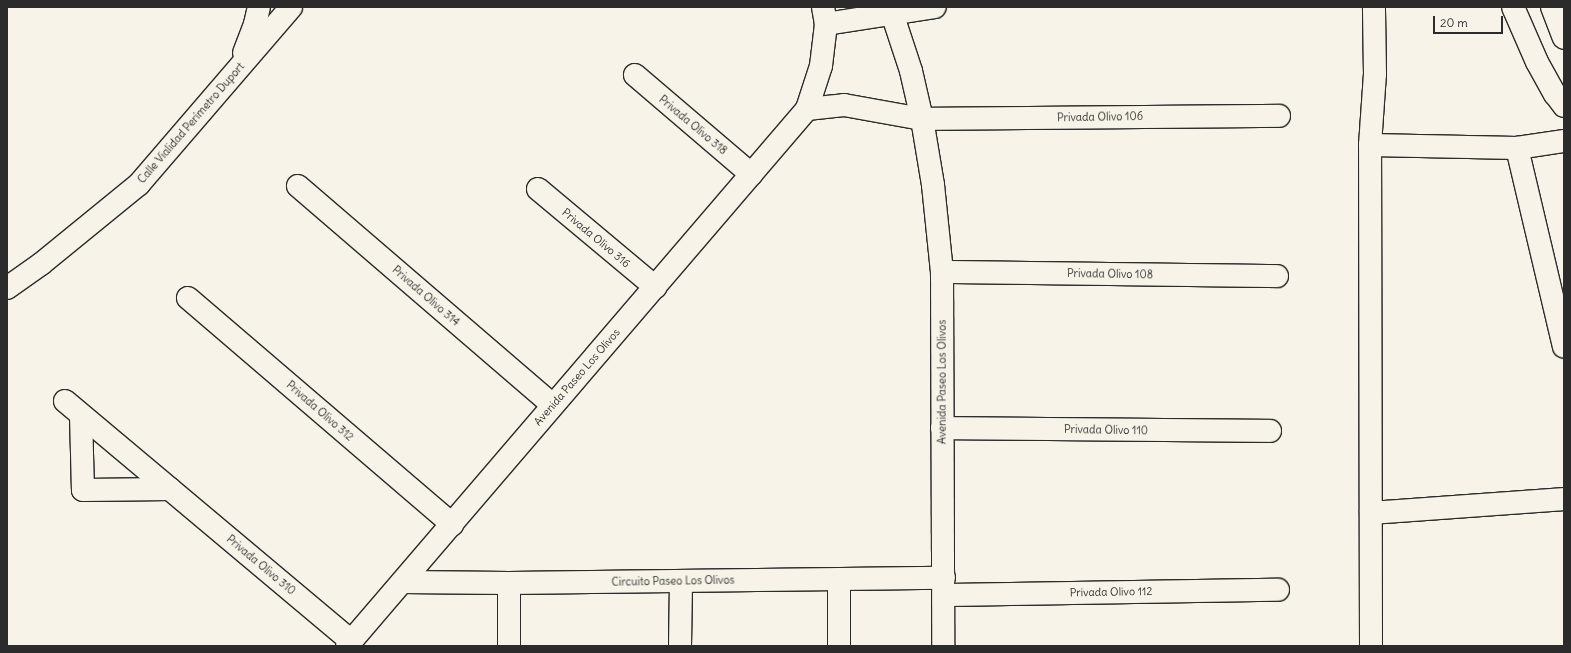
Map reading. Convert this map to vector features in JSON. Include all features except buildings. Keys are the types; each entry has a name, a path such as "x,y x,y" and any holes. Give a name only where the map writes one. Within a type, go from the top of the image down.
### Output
{"street":[{"path":"240,66 255,24 259,7"},
{"name":"Calle Vialidad Perímetro Duport","path":"7,288 41,264 139,184 290,7"},
{"path":"824,15 935,7"},
{"path":"1371,646 1370,145 1375,74 1374,7"},
{"path":"1514,7 1537,62 1555,94 1564,106"},
{"path":"1552,7 1564,38"},
{"name":"Avenida Paseo Los Olivos","path":"891,10 911,71 922,119 933,185 942,272 943,646"},
{"name":"Avenida Paseo Los Olivos","path":"349,644 807,109 821,66 824,15"},
{"name":"Privada Olivo 318","path":"635,75 751,174"},
{"path":"807,109 844,105 922,119"},
{"name":"Privada Olivo 106","path":"922,119 1279,116"},
{"path":"1370,145 1517,148 1564,141"},
{"path":"1517,148 1564,347"},
{"name":"Privada Olivo 314","path":"298,186 553,405"},
{"name":"Privada Olivo 316","path":"538,189 654,287"},
{"name":"Privada Olivo 108","path":"942,272 1278,276"},
{"name":"Privada Olivo 312","path":"188,298 452,524"},
{"name":"Privada Olivo 310","path":"170,490 83,490 73,408 170,490 349,644"},
{"name":"Privada Olivo 110","path":"942,428 1270,431"},
{"path":"1371,513 1564,499"},
{"path":"839,579 839,646"},
{"name":"Circuito Paseo Los Olivos","path":"402,582 509,583 839,579 944,586"},
{"path":"680,646 681,581"},
{"path":"509,583 510,646"},
{"name":"Privada Olivo 112","path":"944,586 1278,590"}]}
